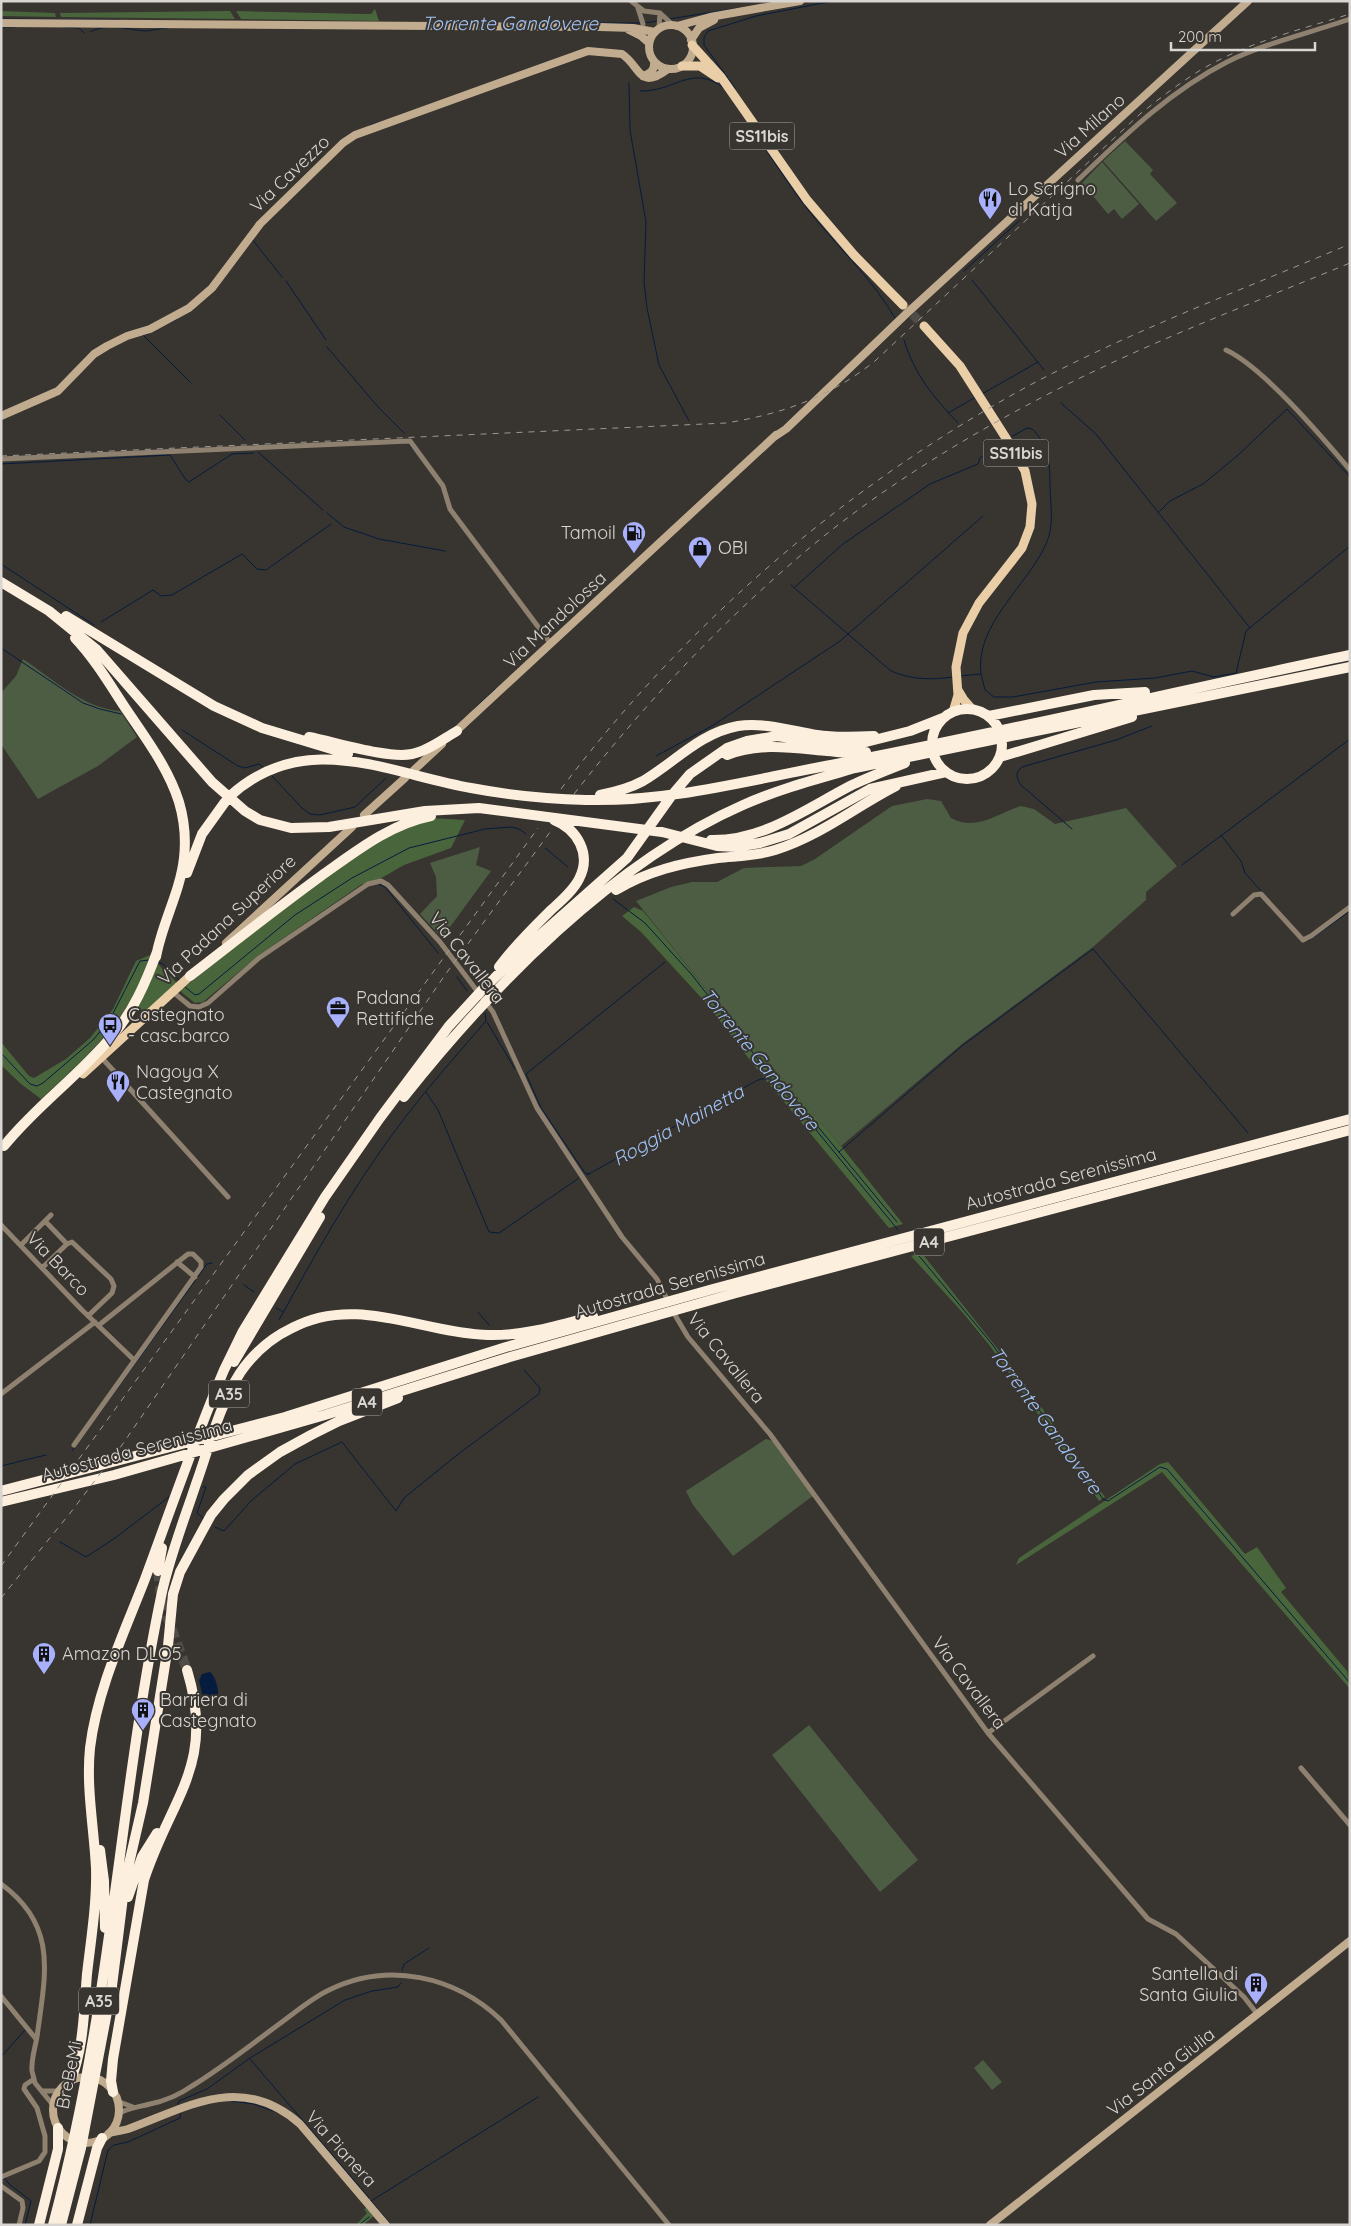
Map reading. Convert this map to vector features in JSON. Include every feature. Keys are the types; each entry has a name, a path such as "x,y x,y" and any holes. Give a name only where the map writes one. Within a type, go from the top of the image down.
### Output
{"highway":[{"path":"1,576 187,691 240,719 290,737 431,779"},
{"path":"1,582 49,611 97,650 216,787 244,812 260,820 291,828 347,826 377,818 446,809 495,810 653,831 717,846 736,847 760,843 790,834 864,791 912,778 946,772"},
{"path":"22,595 66,629 86,650 139,729 174,788 181,812 184,856 180,877 159,940 156,957"},
{"path":"158,1571 166,1538 219,1396 233,1364 349,1173 413,1086 475,1014 570,922 622,879 675,841 744,805 802,783 942,744 1081,712 1350,655"},
{"path":"990,734 1161,706 1350,667"},
{"path":"989,716 1094,695 1139,693 1223,682"},
{"path":"943,718 934,733 933,750 940,766 946,772 963,779 972,779 988,772 1000,758 1110,725 1161,706"},
{"path":"70,2082 76,2067 81,2032 95,1904 96,1870 90,1785 90,1750 103,1694 231,1354 298,1241 349,1161 467,1006 551,924 627,858 690,774 727,748 747,741 777,736 850,745 898,734 943,718 953,712 972,709 989,716 998,726 1002,738 1000,758"},
{"path":"240,719 302,735 396,755 420,752 457,730"},
{"path":"580,800 624,790 644,780 701,740 738,726 778,728 840,737 898,734"},
{"path":"2,1147 19,1126 78,1072 113,1035 140,992 156,957 202,834 228,799 262,774 283,765 306,760 346,759 431,779 500,792 580,800 657,797 676,791 942,744"},
{"path":"676,791 710,763 740,750 786,747 856,754 925,748"},
{"path":"695,840 732,838 770,828 925,748"},
{"path":"570,922 617,890 650,873 691,862 773,851 810,837 912,778"},
{"path":"190,976 290,898 378,838 424,817 462,811 495,810"},
{"path":"483,989 509,954 567,894 582,874 582,848 574,834 562,823 534,814"},
{"name":"Autostrada Serenissima","path":"1,1502 125,1460 285,1417 506,1347 714,1288 1350,1118"},
{"name":"Autostrada Serenissima","path":"1,1492 35,1489 114,1475 325,1415 510,1357 736,1293 1350,1130"},
{"name":"A35","path":"114,1932 146,1684 163,1588 223,1408 233,1385 252,1359 268,1344 292,1328 331,1315 359,1313 448,1331 500,1335 542,1330 662,1296 714,1288"},
{"path":"114,1932 144,1803 168,1646 173,1594 188,1552 211,1515 228,1494 248,1475 280,1452 311,1435 339,1421 510,1357"},
{"path":"115,2096 111,2081 113,2059 144,1880 153,1853 181,1798 194,1755 197,1727 193,1692 187,1670"},
{"path":"112,1986 125,1911 134,1878 149,1846 188,1778"},
{"path":"90,1785 105,1897 99,2002"},
{"name":"BreBeMi","path":"91,2071 112,1986 114,1932"},
{"name":"BreBeMi","path":"61,2225 91,2071 99,2002 114,1932"},
{"path":"39,2225 58,2149 58,2128"},
{"path":"77,2225 97,2148 106,2136"},
{"name":"BreBeMi","path":"53,2225 76,2147"}],"main road":[{"path":"1,23 658,28 800,1"},
{"name":"Via Milano","path":"716,491 838,376 1248,1"},
{"path":"643,76 654,78 668,69 682,66 690,58 692,43 699,28 725,15"},
{"path":"673,25 685,31 692,43"},
{"path":"623,28 636,32 649,44"},
{"path":"643,76 652,71 654,67 649,44 658,28"},
{"name":"SS11bis","path":"692,43 722,77 807,200 854,255 902,305"},
{"name":"Via Cavezzo","path":"1,416 58,391 94,354 107,346 127,336 150,329 189,308 218,281 260,224 343,143 355,135 588,51 622,54 643,76"},
{"path":"654,61 668,69"},
{"name":"SS11bis","path":"682,66 700,66 728,87"},
{"name":"SS11bis","path":"924,326 949,352 978,393 1020,461 1032,493 1031,521 1022,548 979,603 963,633 956,667 958,690 953,712"},
{"name":"Via Mandolossa","path":"414,770 716,491"},
{"path":"958,690 972,709"},
{"path":"364,815 405,778"},
{"name":"Via Padana Superiore","path":"2,1147 173,992 347,826"},
{"name":"Via Santa Giulia","path":"990,2225 1350,1941"},
{"path":"58,2128 54,2117 53,2105 59,2091 77,2078 93,2078 101,2081 115,2096 118,2114 116,2123 106,2136"},
{"name":"Via Pianera","path":"58,2128 70,2139 86,2143 209,2098 246,2099 273,2107 290,2116 305,2129 386,2225"},
{"path":"116,2123 122,2130"}],"street":[{"path":"631,1 637,8 643,21"},
{"path":"637,8 660,13 673,25"},
{"path":"658,28 660,13"},
{"path":"1078,180 1157,107 1190,83 1228,61 1350,20"},
{"path":"1226,350 1240,356 1283,397 1350,470"},
{"path":"1,459 410,441 443,486 450,509 551,644"},
{"name":"Via Cavallera","path":"173,992 186,1004 196,1009 208,1003 259,958 368,884 381,881 388,885 440,942 493,1012 537,1108 622,1237 653,1273 688,1337 770,1434 988,1733 1148,1919 1176,1934 1244,1997 1258,2015"},
{"path":"1233,914 1254,894 1261,894 1303,940 1350,907"},
{"path":"101,1057 228,1198"},
{"path":"21,1245 51,1216"},
{"path":"45,1221 67,1244"},
{"name":"Via Barco","path":"1,1225 88,1316 134,1360"},
{"path":"42,1268 67,1244 76,1243 114,1283 112,1292 88,1316"},
{"path":"1,1394 177,1262 188,1254 193,1254 202,1265 195,1277 74,1445"},
{"path":"177,1262 195,1277"},
{"path":"988,1733 1093,1656"},
{"path":"1301,1768 1350,1825"},
{"path":"1,1884 28,1908 38,1926 43,1942 46,1969 32,2067 34,2079 53,2105"},
{"path":"118,2114 134,2107 163,2101 190,2088 312,2000 338,1986 356,1980 386,1975 425,1978 444,1983 471,1996 502,2020 669,2225"},
{"path":"1,1996 36,2039"},
{"path":"3,2176 39,2161 45,2152 45,2136 37,2108 24,2089 25,2085 34,2079"},
{"path":"43,2091 59,2091"},
{"path":"115,2096 134,2107"},
{"path":"1,2186 23,2203 19,2225"}],"green space":[{"path":"375,9 379,21 241,19 236,11 371,14"},
{"path":"1,11 55,13 56,17 1,16"},
{"path":"230,11 235,19 61,17 60,13"},
{"path":"1125,141 1153,170 1150,174 1177,203 1156,221 1103,161"},
{"path":"1102,162 1139,204 1122,219 1114,209 1108,214 1082,183"},
{"path":"23,659 81,699 106,709 120,711 137,737 98,766 38,799 1,744 1,693 16,676"},
{"path":"927,799 941,801 951,818 969,823 987,820 1021,806 1034,809 1055,824 1126,808 1177,866 1146,892 1146,900 1093,947 962,1044 841,1146 720,1007 636,901 671,887 692,882 717,882 744,868 801,866 815,859 892,806"},
{"path":"432,818 465,820 451,848 404,865 371,884 362,884 259,955 203,1002 195,1003 180,991 257,927 373,843"},
{"path":"480,847 476,865 491,871 442,938 420,914 437,896 436,877 430,863"},
{"path":"634,907 643,911 720,1007 841,1146 903,1224 889,1228 760,1073 706,1003 641,932 622,916"},
{"path":"150,955 132,998 120,1017 75,1068 41,1099 21,1084 1,1065 1,1042 29,1076 34,1078 66,1059 90,1038 113,1009 136,961"},
{"path":"158,964 177,983 146,1011 142,1011 138,1006"},
{"path":"921,1252 1016,1372 1060,1433 1072,1454 1105,1497 1099,1501 990,1346 911,1256"},
{"path":"766,1439 773,1441 814,1495 733,1556 693,1505 686,1491"},
{"path":"1168,1462 1245,1554 1257,1547 1286,1588 1281,1592 1347,1671 1350,1689 1162,1472 1016,1565 1019,1558 1160,1464"},
{"path":"809,1725 918,1860 880,1892 772,1755"},
{"path":"983,2060 1002,2082 992,2090 974,2068"},
{"path":"366,2208 374,2216 363,2225 356,2225 367,2213 364,2209"}],"water":[{"path":"210,1672 216,1681 218,1693 217,1699 210,1702 203,1698 199,1680 202,1674"}],"waterway":[{"path":"735,88 704,45 704,37 708,31 756,16 833,1"},
{"name":"Torrente Gandovere","path":"669,19 739,8"},
{"name":"Torrente Gandovere","path":"1,19 120,20"},
{"name":"Torrente Gandovere","path":"644,23 657,21"},
{"name":"Torrente Gandovere","path":"574,23 640,23"},
{"path":"1,27 15,27"},
{"path":"64,27 79,28 84,33"},
{"path":"90,32 110,27 144,31 167,28"},
{"path":"640,91 653,90 692,78 712,81 724,88"},
{"path":"629,83 630,130 646,222 644,282 647,308 659,365 689,421"},
{"path":"370,125 377,123"},
{"path":"756,135 801,201 869,280 895,318"},
{"path":"964,271 1020,220"},
{"path":"252,239 282,277"},
{"path":"972,280 1044,370"},
{"path":"286,281 326,340"},
{"path":"167,324 177,319"},
{"path":"148,334 143,335 191,383"},
{"path":"904,340 919,375 958,423"},
{"path":"327,347 378,407 404,433"},
{"path":"982,394 1038,362"},
{"path":"62,392 76,378"},
{"path":"948,413 976,397"},
{"path":"1061,403 1096,434 1250,628"},
{"path":"1158,513 1170,501 1203,484 1237,456 1287,409 1350,477"},
{"path":"220,415 245,440"},
{"path":"981,674 981,656 994,622 1038,559 1049,537 1051,514 1049,469 1045,448 1032,429 1027,428 1011,437"},
{"path":"795,587 843,544 930,484 978,464 980,458 1003,441"},
{"path":"409,444 416,453"},
{"path":"258,452 323,510"},
{"path":"1,464 170,455 189,482 232,454 254,453"},
{"path":"327,513 344,527 379,539 445,551"},
{"path":"656,756 712,726 840,641 983,516"},
{"path":"101,622 153,590 161,596 172,595 242,554 257,569 266,570 331,524"},
{"path":"960,676 981,674 985,690 994,697 1013,697 1096,682 1155,678 1192,671 1214,677 1236,673 1246,631 1350,546"},
{"path":"1,564 94,625"},
{"path":"791,585 891,671 922,679 953,677"},
{"path":"1,648 83,703 121,714"},
{"path":"474,709 495,689"},
{"path":"1072,829 1021,785 1018,780 1018,771 1022,767 1116,740 1152,726"},
{"path":"182,730 238,766 245,768 259,764 264,768"},
{"path":"1182,865 1350,739"},
{"path":"272,776 302,808 310,814 320,815 355,807 386,778"},
{"name":"Torrente Gandovere","path":"185,987 195,995 199,994 295,915 352,878 409,848 485,829 511,827 519,829 526,834"},
{"path":"1221,835 1241,861 1245,873 1262,892"},
{"name":"Torrente Gandovere","path":"545,848 568,867"},
{"path":"378,884 385,887 438,953"},
{"name":"Torrente Gandovere","path":"613,899 645,923 692,975 757,1058 774,1074 785,1092 898,1230"},
{"path":"1308,941 1350,911"},
{"path":"839,1152 963,1045 1093,949 1248,1133"},
{"name":"Torrente Gandovere","path":"1,1053 30,1084 37,1086 43,1083 93,1040 109,1021 140,961 149,960"},
{"name":"Torrente Gandovere","path":"157,962 163,964 179,980"},
{"path":"589,1174 585,1173 541,1108 526,1074 665,962"},
{"path":"457,977 467,991"},
{"path":"279,1320 361,1180 414,1106 486,1021 485,1013"},
{"path":"487,1022 515,1069"},
{"name":"Roggia Mainetta","path":"587,1175 756,1081 771,1079"},
{"name":"Roggia Mainetta","path":"780,1081 897,1222"},
{"path":"426,1092 438,1110 489,1232 499,1233 579,1178"},
{"name":"Torrente Gandovere","path":"915,1251 992,1344 1103,1499 1108,1501 1160,1467 1167,1469 1350,1683"},
{"path":"72,1451 207,1264 212,1263"},
{"path":"244,1285 254,1292"},
{"path":"276,1308 284,1312"},
{"path":"478,1312 489,1325"},
{"path":"215,1527 224,1531 251,1501 295,1464 342,1442 396,1511 404,1498 457,1455 539,1394 540,1388 524,1370"},
{"path":"1,1466 46,1455"},
{"path":"203,1487 206,1487 197,1513 204,1519"},
{"path":"60,1542 86,1557 115,1538 169,1497"},
{"path":"402,1970 404,1964 429,1948"},
{"path":"178,2104 179,2101 207,2089 250,2058 345,2000 372,1991 398,1987 401,1983"},
{"path":"1,2057 25,2030"},
{"path":"250,2059 369,2198"},
{"path":"371,2201 538,2097"},
{"path":"231,2101 254,2104 273,2111"},
{"path":"90,2225 108,2150 114,2145 128,2142 180,2118 181,2111"},
{"path":"5,2178 9,2184 31,2201 25,2225"},
{"path":"372,2202 391,2225"},
{"path":"359,2225 369,2217"}],"tunnel":[{"path":"903,305 924,326"},
{"path":"158,1571 162,1603 187,1670"}],"railway":[{"path":"1,456 726,423 767,415 786,409 841,385 875,361 1140,114 1161,97 1199,71 1235,53 1292,32 1350,14"},
{"path":"561,789 610,728 662,670 717,614 775,561 836,512 899,466 964,423 1071,364 1149,328 1350,244"},
{"path":"574,794 657,695 748,602 842,522 906,477 1008,415 1076,380 1178,334 1350,263"},
{"path":"1,1566 538,828"},
{"path":"1,1598 71,1512 122,1445 445,975 553,828"}],"place":[{"name":"Lo Scrigno di Katja","path":"990,220"},
{"name":"Tamoil","path":"634,554"},
{"name":"OBI","path":"700,569"},
{"name":"Padana Rettifiche","path":"338,1029"},
{"name":"Castegnato - casc.barco","path":"110,1046"},
{"name":"Nagoya X Castegnato","path":"118,1103"},
{"name":"Amazon DLO5","path":"44,1675"},
{"name":"Barriera di Castegnato","path":"143,1731"},
{"name":"Santella di Santa Giulia","path":"1256,2005"}]}
